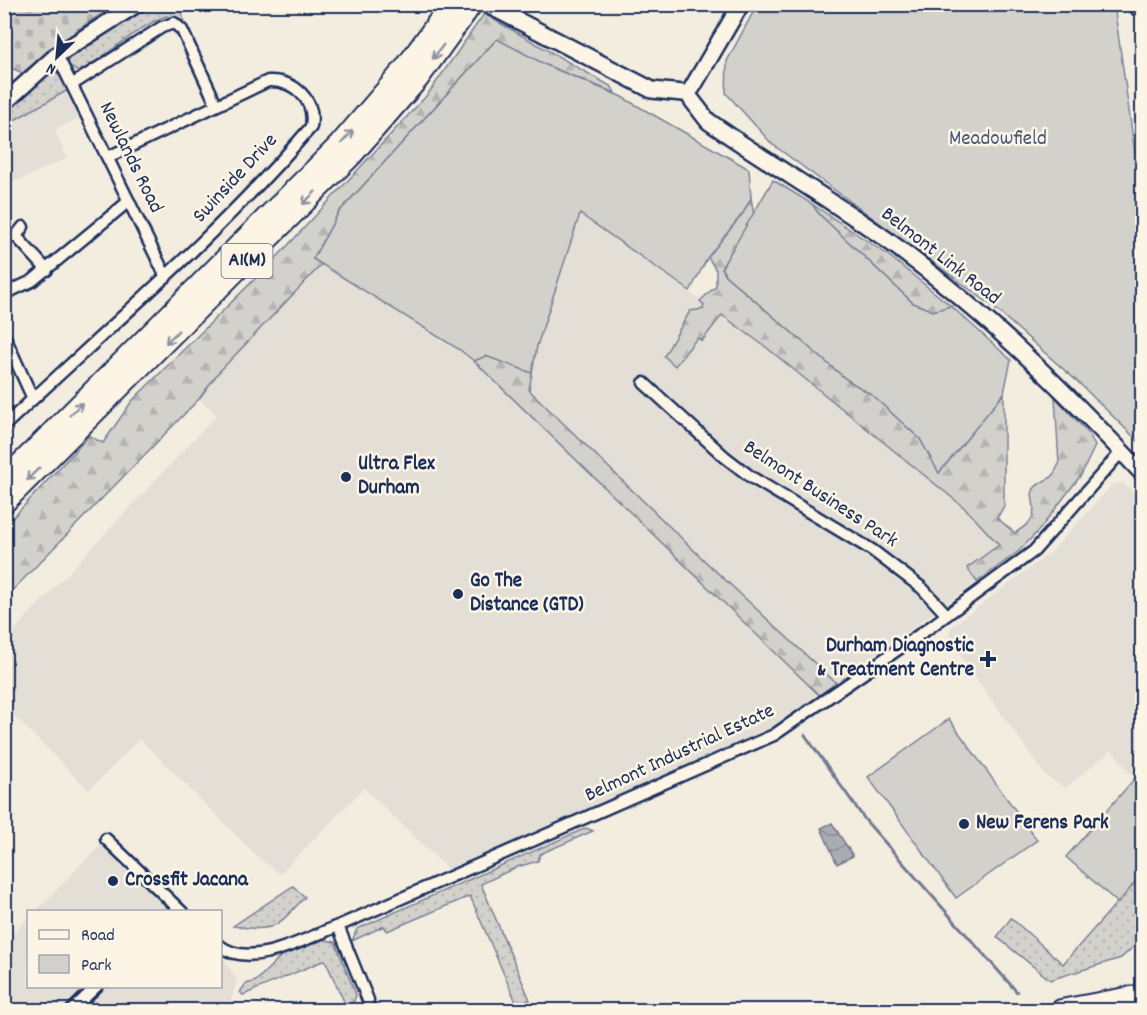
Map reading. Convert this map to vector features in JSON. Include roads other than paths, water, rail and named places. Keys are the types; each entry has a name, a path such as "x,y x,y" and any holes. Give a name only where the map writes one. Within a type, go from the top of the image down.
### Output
{"highway":[{"name":"A1(M)","path":"4,480 339,145 405,68 451,4"},
{"name":"A1(M)","path":"4,502 351,156 418,79 472,4"},
{"path":"1061,1011 1143,995"},
{"path":"1128,1011 1143,1009"}],"street":[{"path":"4,103 57,55 137,4"},
{"path":"486,4 652,90 689,94 741,4"},
{"path":"73,84 162,27 174,23 182,30 216,104"},
{"name":"Newlands Road","path":"57,55 166,278"},
{"name":"Swinside Drive","path":"4,426 166,278 263,183 311,127 312,119 304,95 294,86 280,81 258,84 108,157"},
{"name":"Belmont Link Road","path":"689,94 708,121 884,238 963,299 1032,358 1143,473"},
{"path":"4,294 32,281 47,270 129,201"},
{"path":"4,239 20,231 47,270"},
{"path":"4,335 33,399"},
{"name":"Belmont Business Park","path":"644,383 725,457 790,503 872,550 922,588 947,615"},
{"name":"Belmont Industrial Estate","path":"222,947 237,956 248,957 338,926 751,748 811,712 947,615 1048,538 1101,471 1122,451"},
{"path":"106,839 177,910"},
{"path":"338,926 368,1000"},
{"path":"72,1011 96,988"}],"water":[{"path":"832,823 853,856 837,864 821,828"}],"waterway":[{"path":"805,735 866,821 1017,992"}],"place":[{"name":"Ultra Flex Durham","path":"346,477"},
{"name":"Go The Distance (GTD)","path":"458,594"},
{"name":"Durham Diagnostic & Treatment Centre","path":"988,659"},
{"name":"New Ferens Park","path":"964,824"},
{"name":"Crossfit Jacana","path":"113,881"}],"park label":[{"name":"Meadowfield","path":"998,140"}]}
